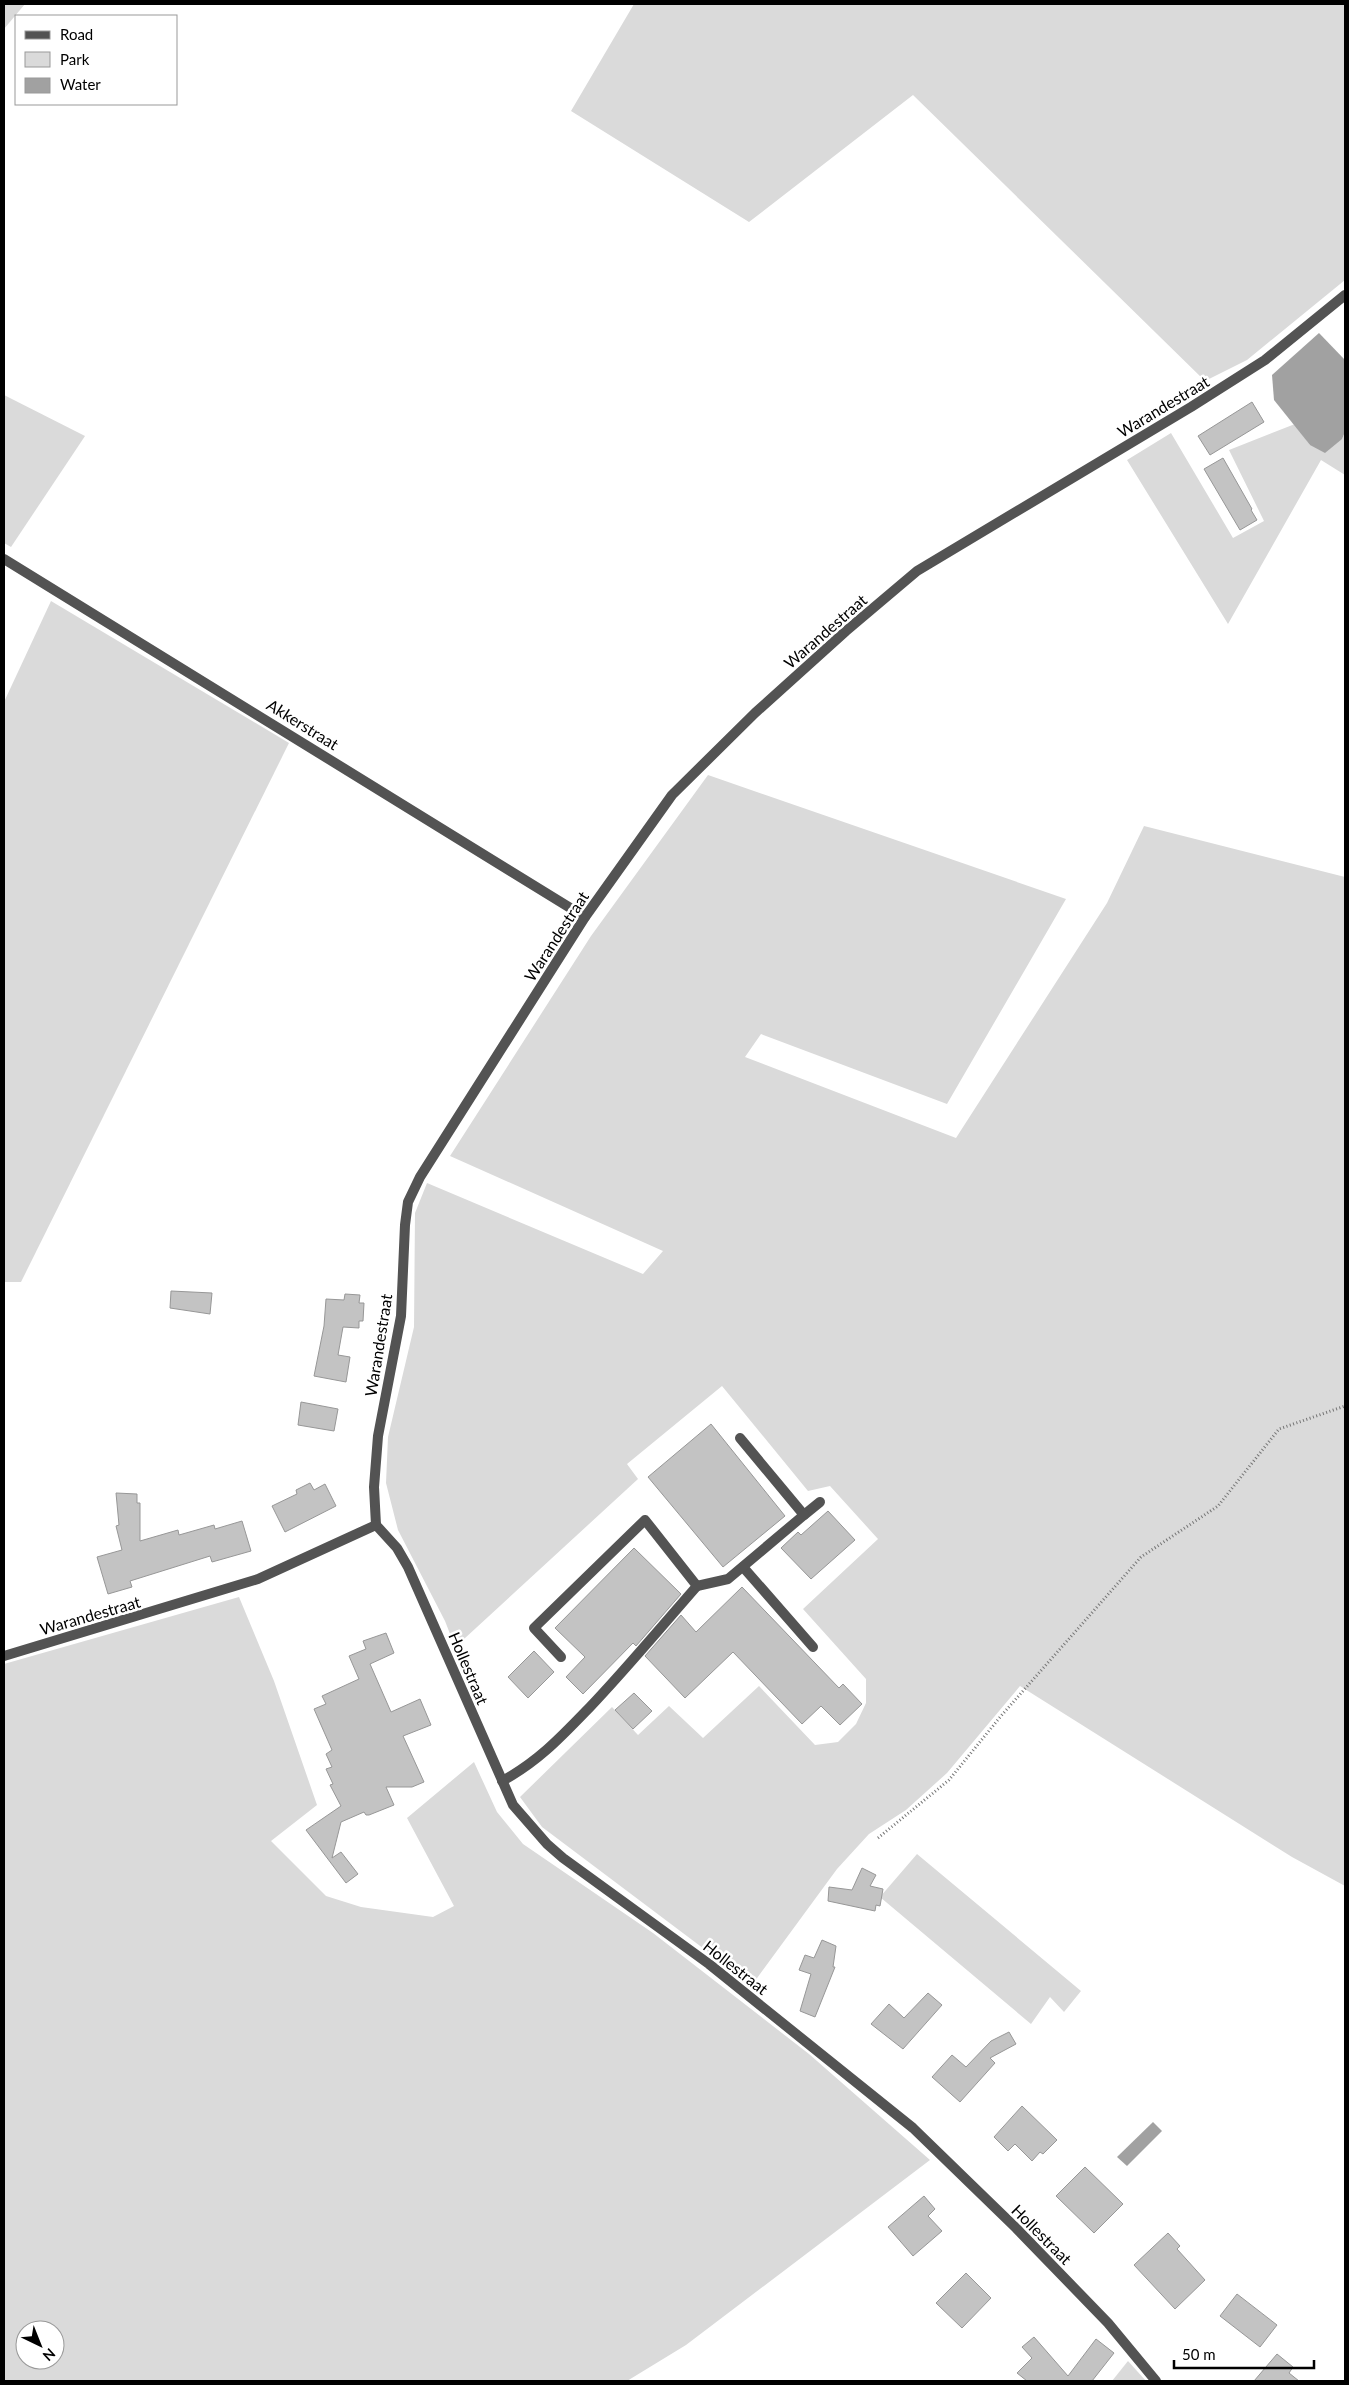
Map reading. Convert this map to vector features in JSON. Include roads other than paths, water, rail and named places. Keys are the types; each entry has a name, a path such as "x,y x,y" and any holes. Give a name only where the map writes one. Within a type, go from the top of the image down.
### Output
{"street":[{"name":"Warandestraat","path":"4,1656 258,1579 376,1525 374,1487 378,1436 401,1316 405,1225 408,1202 420,1177 585,917 672,795 755,713 846,631 917,571 1191,408 1264,360 1345,295"},
{"name":"Akkerstraat","path":"4,559 585,917"},
{"path":"740,1438 804,1515"},
{"path":"502,1781 524,1770 551,1749 605,1692 697,1586 728,1579 820,1502"},
{"path":"561,1657 534,1628 645,1520 697,1586"},
{"name":"Hollestraat","path":"376,1525 397,1548 408,1567 513,1806 547,1844 709,1964 913,2128 1016,2228 1108,2323 1156,2381"},
{"path":"743,1567 813,1647"}],"water":[{"path":"1319,333 1345,360 1345,432 1342,439 1325,453 1310,445 1274,400 1272,375"},
{"path":"1153,2122 1162,2131 1127,2166 1117,2157"}]}
